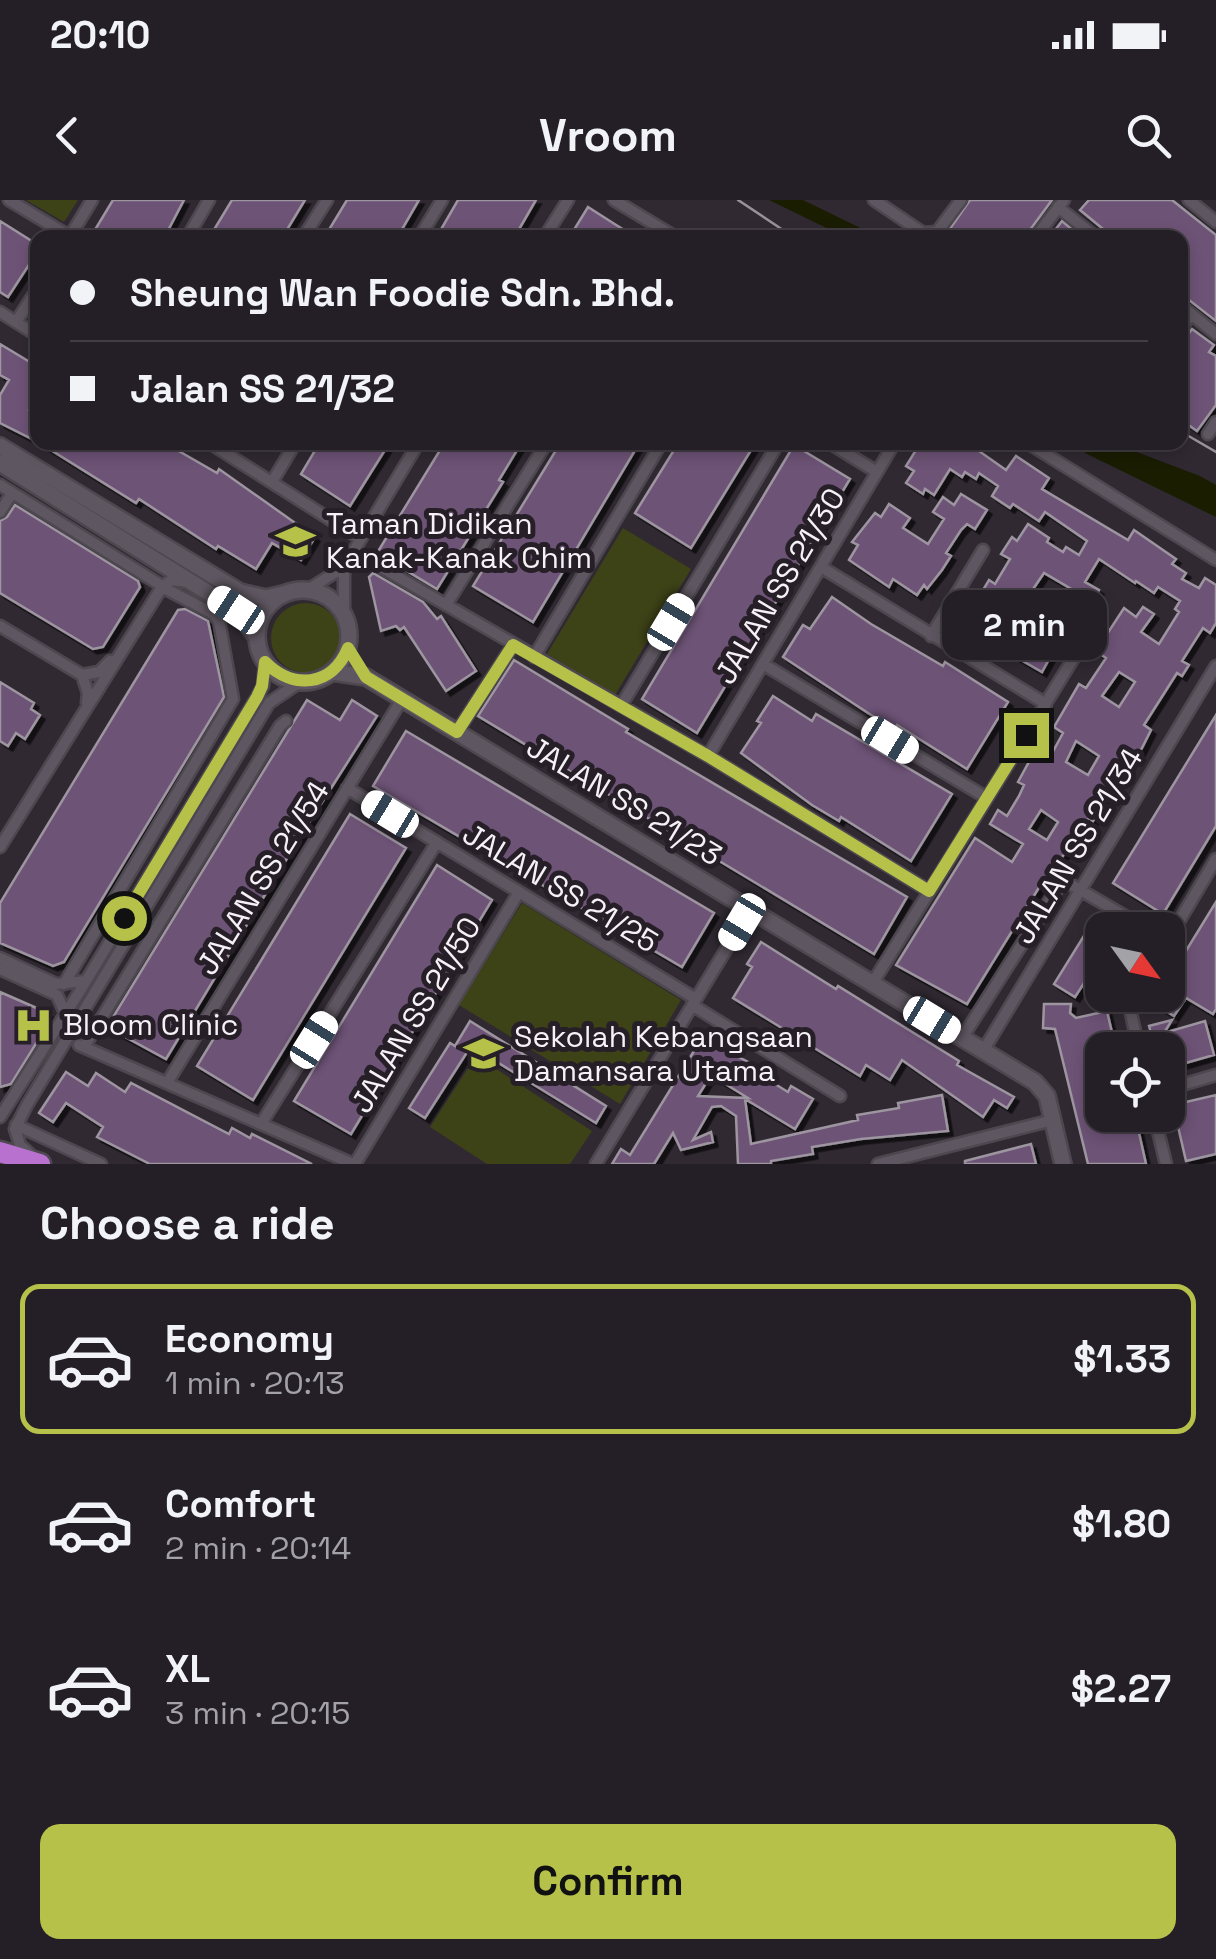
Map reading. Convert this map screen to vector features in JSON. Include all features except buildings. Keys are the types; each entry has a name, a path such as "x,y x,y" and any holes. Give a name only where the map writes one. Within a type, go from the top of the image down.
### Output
{"highway":[{"path":"0,1152 41,1164"}],"street":[{"path":"9,200 58,230"},
{"path":"73,230 92,200"},
{"path":"192,230 210,200"},
{"path":"308,230 327,200"},
{"path":"425,230 442,200"},
{"path":"549,230 568,200"},
{"path":"614,200 663,230"},
{"path":"874,200 919,230"},
{"path":"938,230 961,200"},
{"path":"1189,200 1216,222"},
{"path":"1041,230 1061,204 1089,230"},
{"path":"16,322 30,300"},
{"path":"1188,311 1216,334"},
{"path":"0,312 30,331"},
{"path":"1188,318 1191,314"},
{"path":"1208,434 1216,422"},
{"path":"0,446 240,592 266,598 308,589 344,567 414,450"},
{"path":"221,450 361,539"},
{"path":"272,482 291,450"},
{"path":"446,604 542,450"},
{"path":"534,657 657,450"},
{"path":"621,706 775,450"},
{"path":"841,450 877,472"},
{"name":"JALAN SS 21/30","path":"708,756 890,450"},
{"path":"1039,450 1216,560"},
{"path":"0,463 236,610 257,637 265,662 257,697 66,1014 5,1101 0,1117"},
{"path":"0,486 160,586 214,614 220,621 234,688 233,699 64,984"},
{"path":"0,512 12,493"},
{"path":"140,550 160,586"},
{"path":"930,636 982,550"},
{"path":"353,551 708,756 929,891"},
{"path":"41,1164 20,1145 16,1126 269,703 300,682 332,672 348,648 344,567"},
{"path":"821,567 1046,704"},
{"path":"82,675 99,672 109,664 160,586 172,580 194,582"},
{"path":"0,847 160,586"},
{"path":"308,589 328,596 344,613"},
{"path":"257,637 264,612 283,594"},
{"path":"872,984 1096,622"},
{"path":"0,626 82,675 88,693 86,708"},
{"path":"457,732 513,645"},
{"name":"JALAN SS 21/23","path":"348,648 366,677"},
{"path":"265,662 276,673 300,682"},
{"path":"763,664 987,798"},
{"name":"JALAN SS 21/34","path":"983,1051 1216,666"},
{"name":"JALAN SS 21/23","path":"332,672 366,677 1043,1088 1063,1164"},
{"name":"JALAN SS 21/54","path":"166,1083 402,699"},
{"path":"84,1047 286,722"},
{"name":"JALAN SS 21/25","path":"347,788 840,1096"},
{"path":"262,1124 436,842"},
{"path":"1185,915 1211,878 1216,859"},
{"path":"962,1038 1059,883 1066,881 1119,912"},
{"name":"JALAN SS 21/50","path":"354,1164 519,892"},
{"path":"596,1164 750,910"},
{"path":"0,958 46,981 86,981"},
{"path":"0,969 57,996 66,1014"},
{"path":"68,1040 354,1164"},
{"path":"1185,1084 1216,1075"},
{"path":"878,1164 1052,1120"},
{"path":"16,1126 101,1164"},
{"path":"1158,1132 1166,1164"}],"shaded area":[{"path":"26,200 78,200 64,222"},
{"path":"769,200 803,200 865,230 831,230"},
{"path":"1080,450 1131,450 1200,476 1216,485 1216,517"},
{"path":"623,528 691,569 615,695 547,654"},
{"path":"306,603 331,613 341,638 331,663 306,673 281,663 271,638 281,613"},
{"path":"522,903 681,1000 620,1104 459,1005"},
{"path":"476,1056 592,1131 570,1164 487,1164 430,1127"}],"tram line":[{"path":"738,200 783,230"},
{"path":"1188,436 1216,452"}],"place":[{"name":"Taman Didikan Kanak-Kanak Chim","path":"296,541"},
{"name":"Bloom Clinic","path":"33,1025"},
{"name":"Sekolah Kebangsaan Damansara Utama","path":"484,1054"}],"route":[{"path":"124,918 257,697 265,662 288,680 311,682 339,666 348,648 366,677 457,732 513,645 708,756 929,891 1026,735"}]}
